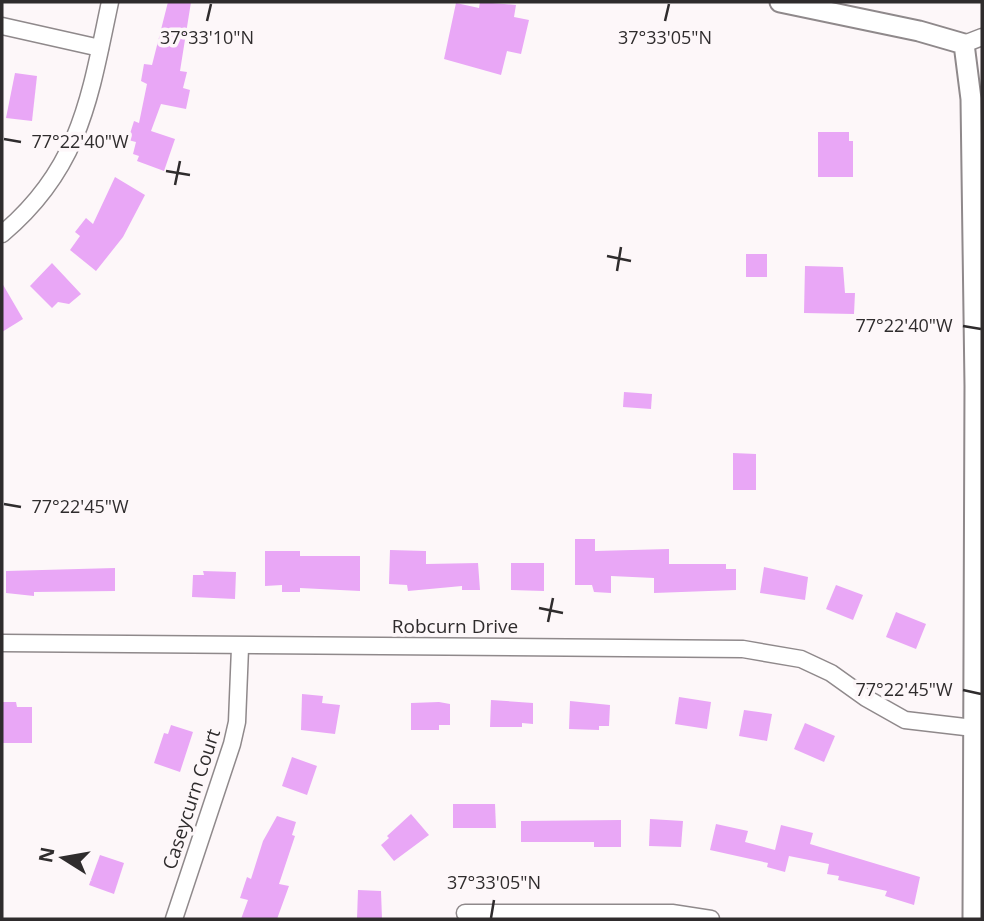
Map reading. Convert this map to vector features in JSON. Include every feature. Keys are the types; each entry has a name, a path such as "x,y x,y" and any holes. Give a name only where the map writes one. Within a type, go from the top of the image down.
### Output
{"street":[{"path":"2,234 36,200 76,138 88,108 110,2"},
{"path":"780,2 964,44 982,37"},
{"path":"2,26 100,48"},
{"path":"964,44 971,99 975,386 978,729 973,919"},
{"name":"Robcurn Drive","path":"2,643 240,648 743,649 801,659 831,673 889,713 905,720 978,729"},
{"name":"Caseycurn Court","path":"174,919 232,744 237,722 240,648"},
{"path":"465,913 672,913 711,919"}],"building":[{"path":"168,2 191,2 180,71 187,72 183,88 190,90 186,109 161,104 151,131 175,139 164,171 137,161 139,156 133,154 136,142 128,140 134,121 139,123 147,84 141,81 144,64 152,65"},
{"path":"480,2 516,5 514,17 529,20 521,54 507,51 501,75 444,59 456,3 479,8"},
{"path":"15,73 37,76 32,121 6,118"},
{"path":"818,132 849,132 849,141 853,141 853,177 818,177"},
{"path":"115,177 145,195 123,237 96,271 70,250 80,236 75,232 86,218 93,224"},
{"path":"746,254 767,254 767,277 746,277"},
{"path":"52,263 81,294 69,304 58,302 52,308 30,286"},
{"path":"805,266 843,267 845,293 855,293 854,314 804,313"},
{"path":"2,283 23,319 2,332"},
{"path":"624,392 652,394 651,409 623,407"},
{"path":"733,453 756,454 756,490 733,490"},
{"path":"575,539 595,539 595,551 669,549 669,564 726,564 726,569 736,569 736,590 654,593 654,578 611,576 611,593 594,592 592,585 575,585"},
{"path":"390,550 426,551 426,564 478,563 480,590 462,590 462,586 408,591 407,585 389,584"},
{"path":"265,551 300,551 300,556 360,556 360,591 300,588 300,592 282,592 282,585 265,586"},
{"path":"511,563 544,563 544,591 511,590"},
{"path":"764,567 808,577 805,600 760,593"},
{"path":"115,568 115,591 34,592 34,596 6,593 6,571"},
{"path":"203,571 236,572 235,599 192,597 193,575 204,575"},
{"path":"836,585 863,595 853,620 826,609"},
{"path":"896,612 926,624 916,649 886,637"},
{"path":"302,694 323,696 322,703 340,705 335,734 301,730"},
{"path":"679,697 711,702 707,729 675,724"},
{"path":"491,700 533,703 533,724 522,723 522,727 490,727"},
{"path":"570,701 610,705 609,726 599,726 599,730 569,729"},
{"path":"2,702 16,702 17,707 32,707 32,743 2,743"},
{"path":"411,703 450,704 450,725 439,725 439,730 411,730"},
{"path":"744,710 772,714 767,741 739,736"},
{"path":"805,723 835,736 824,762 794,749"},
{"path":"171,725 193,732 180,772 154,763 164,733 168,734"},
{"path":"292,757 317,766 307,795 282,786"},
{"path":"453,804 495,804 496,828 453,828"},
{"path":"411,814 429,835 394,861 381,845"},
{"path":"277,816 296,822 292,835 295,836 279,884 289,886 277,919 241,919 248,900 240,898 247,877 251,879 263,841"},
{"path":"650,819 683,821 681,847 649,846"},
{"path":"621,820 621,847 594,847 594,842 521,842 521,821"},
{"path":"716,824 748,831 745,842 775,850 781,825 813,833 810,844 920,877 914,905 885,896 887,891 838,880 839,876 827,874 829,864 789,856 785,872 767,867 768,863 710,850"},
{"path":"100,855 124,863 114,894 89,885"},
{"path":"358,890 381,891 382,919 357,919"}]}
